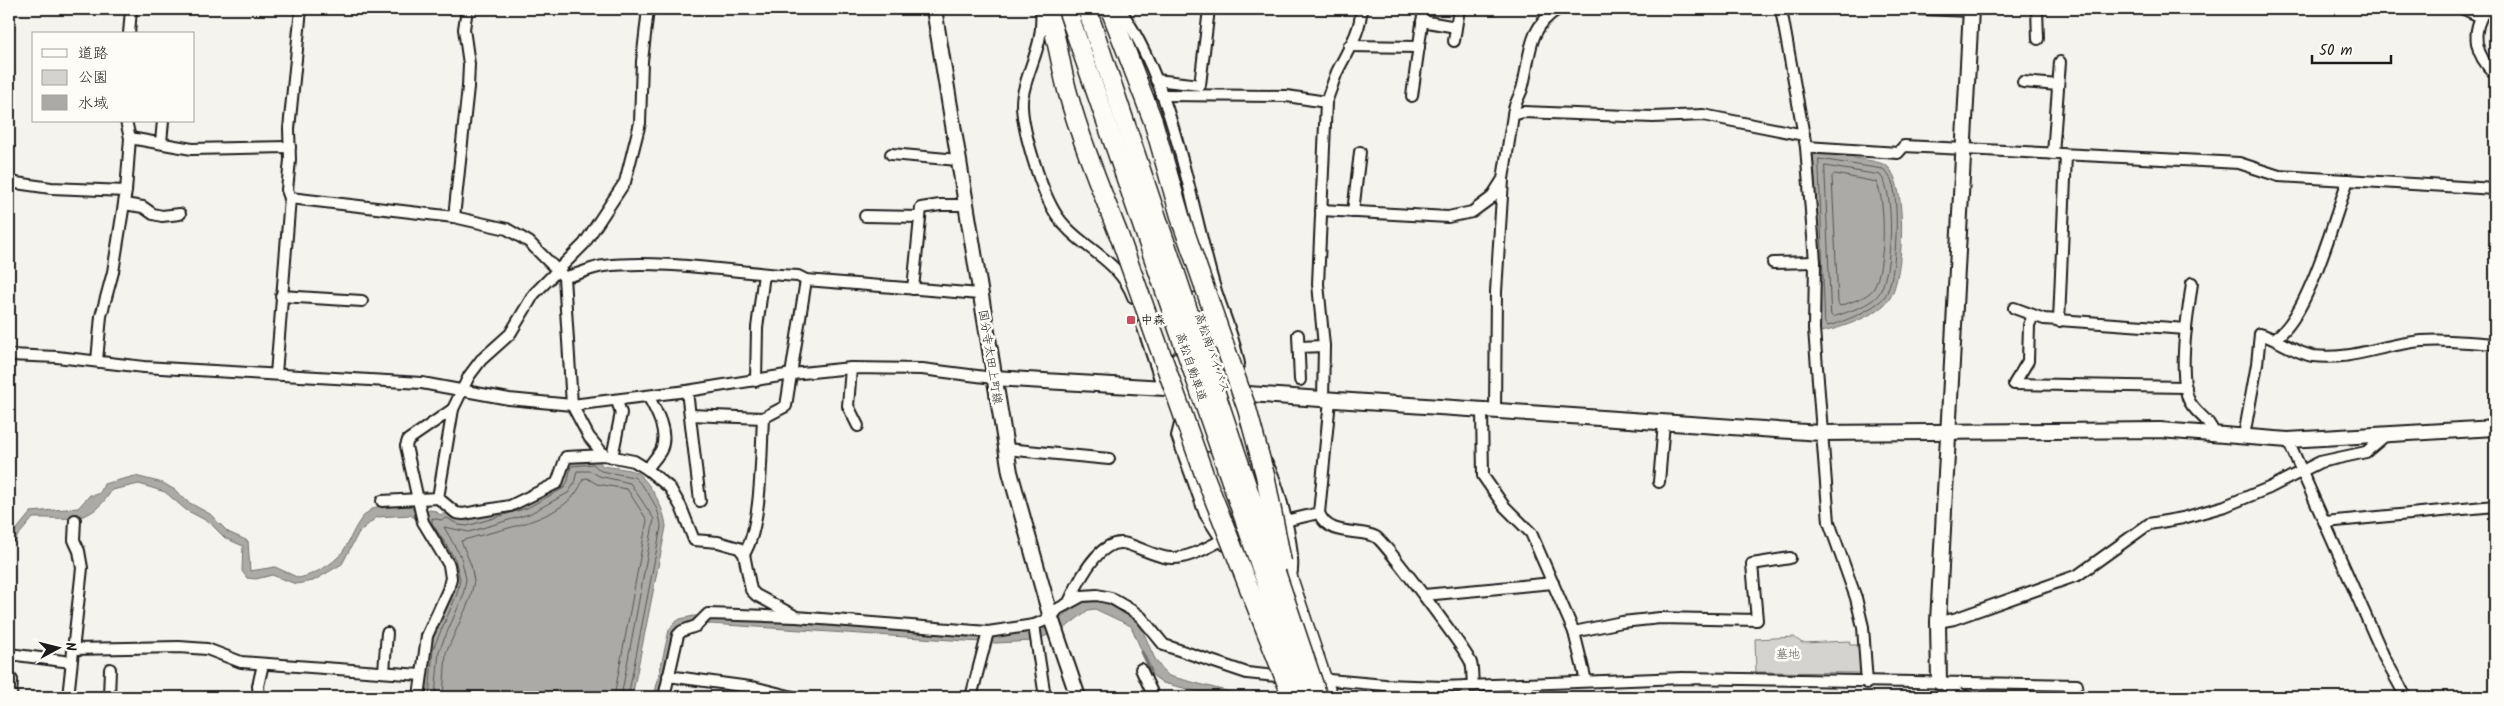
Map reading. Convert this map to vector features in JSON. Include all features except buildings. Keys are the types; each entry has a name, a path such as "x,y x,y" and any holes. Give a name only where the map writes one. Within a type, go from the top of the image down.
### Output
{"highway":[{"path":"1047,9 1079,126 1204,474 1297,696"},
{"name":"高松自動車道","path":"1067,9 1266,582 1297,696"},
{"path":"1072,9 1085,59 1190,390 1297,696"},
{"name":"高松自動車道","path":"1087,9 1318,697"},
{"name":"高松南バイパス","path":"1096,9 1328,697"},
{"path":"1110,9 1153,121 1182,223 1247,409 1265,476 1294,627"}],"street":[{"path":"129,32 131,9"},
{"path":"276,374 290,198 287,190 290,147 289,129 301,9"},
{"path":"454,217 468,80 468,50 464,30 467,9"},
{"path":"438,498 453,409 469,376 481,360 510,334 534,294 562,273 584,244 625,182 640,123 642,61 648,9"},
{"name":"国分寺太田上町線","path":"934,9 1006,449 1019,508 1078,697"},
{"path":"1041,9 1040,44 1023,94 1022,110 1024,126 1046,196 1064,225 1080,240 1105,258 1130,288 1163,388"},
{"path":"1120,9 1140,42 1156,80 1180,153 1212,279 1238,360 1240,372 1225,392"},
{"path":"1201,90 1209,9"},
{"path":"1361,9 1362,17 1326,102 1318,284 1327,400 1319,514 1322,521 1335,528 1377,537 1424,595 1470,662 1473,686"},
{"path":"1412,96 1424,9"},
{"path":"1454,41 1459,9"},
{"path":"1558,9 1542,23 1531,42 1521,90 1513,115 1503,179 1483,476 1504,506 1531,533 1574,632 1586,681"},
{"path":"1780,9 1806,147 1815,262 1814,329 1829,522 1856,598 1863,627 1868,682"},
{"path":"1921,9 1971,10 1938,622 1939,682"},
{"path":"2037,9 2038,39"},
{"path":"2464,9 2484,13 2476,42 2482,60 2495,74"},
{"path":"1422,21 1456,27"},
{"path":"1349,46 1419,48"},
{"path":"2053,154 2060,62"},
{"path":"1156,80 1201,90 1287,96 1326,102"},
{"path":"2023,82 2058,85"},
{"path":"1160,95 1201,90"},
{"path":"1513,115 1523,112 1653,117 1703,115 1804,136"},
{"path":"97,361 101,316 113,272 126,191 130,138 126,122"},
{"path":"161,142 162,122"},
{"path":"130,138 192,149 290,147"},
{"path":"1806,147 1898,154 1904,146 2239,163 2279,176 2495,189"},
{"path":"1353,212 1360,152"},
{"path":"891,154 958,160"},
{"path":"2058,321 2066,154"},
{"path":"1321,210 1448,217 1472,212 1491,198 1503,179"},
{"path":"2275,338 2291,324 2309,288 2348,180"},
{"path":"9,182 51,188 126,191"},
{"path":"290,198 454,217 507,229 529,242 562,273 580,275 602,266 642,264 798,276 806,280 980,294"},
{"path":"124,204 143,207 153,214 162,216 180,214"},
{"path":"913,289 921,208 940,205 965,205"},
{"path":"865,216 920,217"},
{"path":"1773,263 1815,262"},
{"path":"562,273 572,405 588,437 608,456"},
{"path":"756,380 757,328 764,274"},
{"path":"690,415 763,418 786,406 806,280"},
{"path":"2192,283 2186,329 2186,387 2191,406 2212,425 2214,434"},
{"path":"281,296 362,301"},
{"path":"2014,308 2032,316 2058,321 2186,329"},
{"path":"2032,316 2029,325 2028,361 2014,384 2186,387"},
{"path":"2244,436 2257,364 2260,334 2275,338 2311,356 2373,352 2410,342 2452,340 2495,344"},
{"path":"1298,335 1300,380"},
{"path":"1299,347 1324,346"},
{"path":"9,355 97,361 144,367 422,383 462,392 572,405 617,401 792,374 851,368 922,369 993,378 1821,433 2160,430 2288,440 2495,428"},
{"path":"851,368 848,406 858,426"},
{"path":"1190,390 1177,436 1205,514 1269,616"},
{"path":"687,391 700,501"},
{"path":"647,469 662,449 663,440 660,416 648,396"},
{"path":"608,456 621,413 617,401"},
{"path":"419,697 427,636 448,590 451,578 448,565 423,522 406,446 408,440 453,409"},
{"path":"744,554 750,545 755,517 763,418"},
{"path":"1659,482 1664,423"},
{"path":"1938,622 1954,619 2078,575 2150,524 2183,518 2225,506 2269,488 2320,462 2366,452 2386,435"},
{"path":"2288,440 2384,657 2406,697"},
{"path":"1243,443 1250,446 1266,461 1274,474 1292,562 1289,580"},
{"path":"1006,449 1109,458"},
{"path":"438,498 456,513 463,514 510,506 557,483 566,456 608,456 634,461 670,488 681,507 694,540 718,542 740,548 744,554 751,590 756,595 796,617"},
{"path":"382,501 420,504 438,498"},
{"path":"2325,522 2495,506"},
{"path":"1285,521 1319,514"},
{"path":"68,697 82,568 79,552 74,540 75,520"},
{"path":"664,697 678,635 682,631 696,626 706,615 796,617 987,637 1054,624 1069,602 1080,579 1101,551 1113,544 1124,543 1171,558 1188,555 1222,540"},
{"path":"1574,632 1622,622 1660,618 1757,620 1752,564 1790,558"},
{"path":"1424,595 1553,583"},
{"path":"1069,602 1087,594 1111,598 1141,617 1164,645 1248,673 1322,680 1385,685 1473,686 1682,678 2077,685"},
{"path":"1034,627 1045,697"},
{"path":"384,672 387,633"},
{"path":"971,697 987,637"},
{"path":"72,649 179,647 207,649 241,662 421,675"},
{"path":"9,654 71,662"},
{"path":"259,697 258,686 263,664"},
{"path":"109,697 110,669"},
{"path":"1142,669 1154,697"},
{"path":"668,676 757,688 793,697"},
{"path":"11,697 12,680"},
{"path":"1939,682 1966,697"}],"green space":[{"name":"墓地","path":"1794,637 1802,643 1849,641 1850,645 1863,645 1865,669 1861,673 1756,672 1755,639"}],"water":[{"path":"2495,24 2495,59 2491,37"},
{"path":"1820,153 1866,160 1887,166 1894,176 1898,191 1902,230 1901,251 1895,287 1890,298 1878,310 1869,315 1837,328 1820,332 1812,159 1814,155"},
{"path":"600,459 600,463 603,466 629,470 642,477 660,505 666,527 632,697 424,697 428,648 453,592 455,579 419,521 410,515 377,517 359,532 342,564 313,581 296,584 272,575 256,579 247,578 242,571 243,546 225,538 209,522 186,510 165,492 139,484 112,490 95,509 78,517 33,518 17,537 16,542 9,543 9,539 31,512 78,508 90,495 99,493 104,484 135,476 163,483 175,490 188,502 210,514 228,532 248,541 250,571 275,567 299,578 319,570 333,561 347,545 354,530 365,515 381,505 416,503 417,508 436,511 440,515 447,512 455,518 467,521 560,484 568,462"},
{"path":"1090,600 1112,606 1125,612 1135,620 1141,628 1160,667 1169,676 1249,697 1220,697 1163,683 1152,675 1131,626 1095,609 1088,610 1065,628 1033,641 996,643 711,624 681,628 660,697 654,697 669,630 680,619 694,616 714,617 985,636 1042,631 1083,601"}],"waterway":[{"path":"1142,652 1151,671"}],"place":[{"name":"中森","path":"1131,320"}]}
